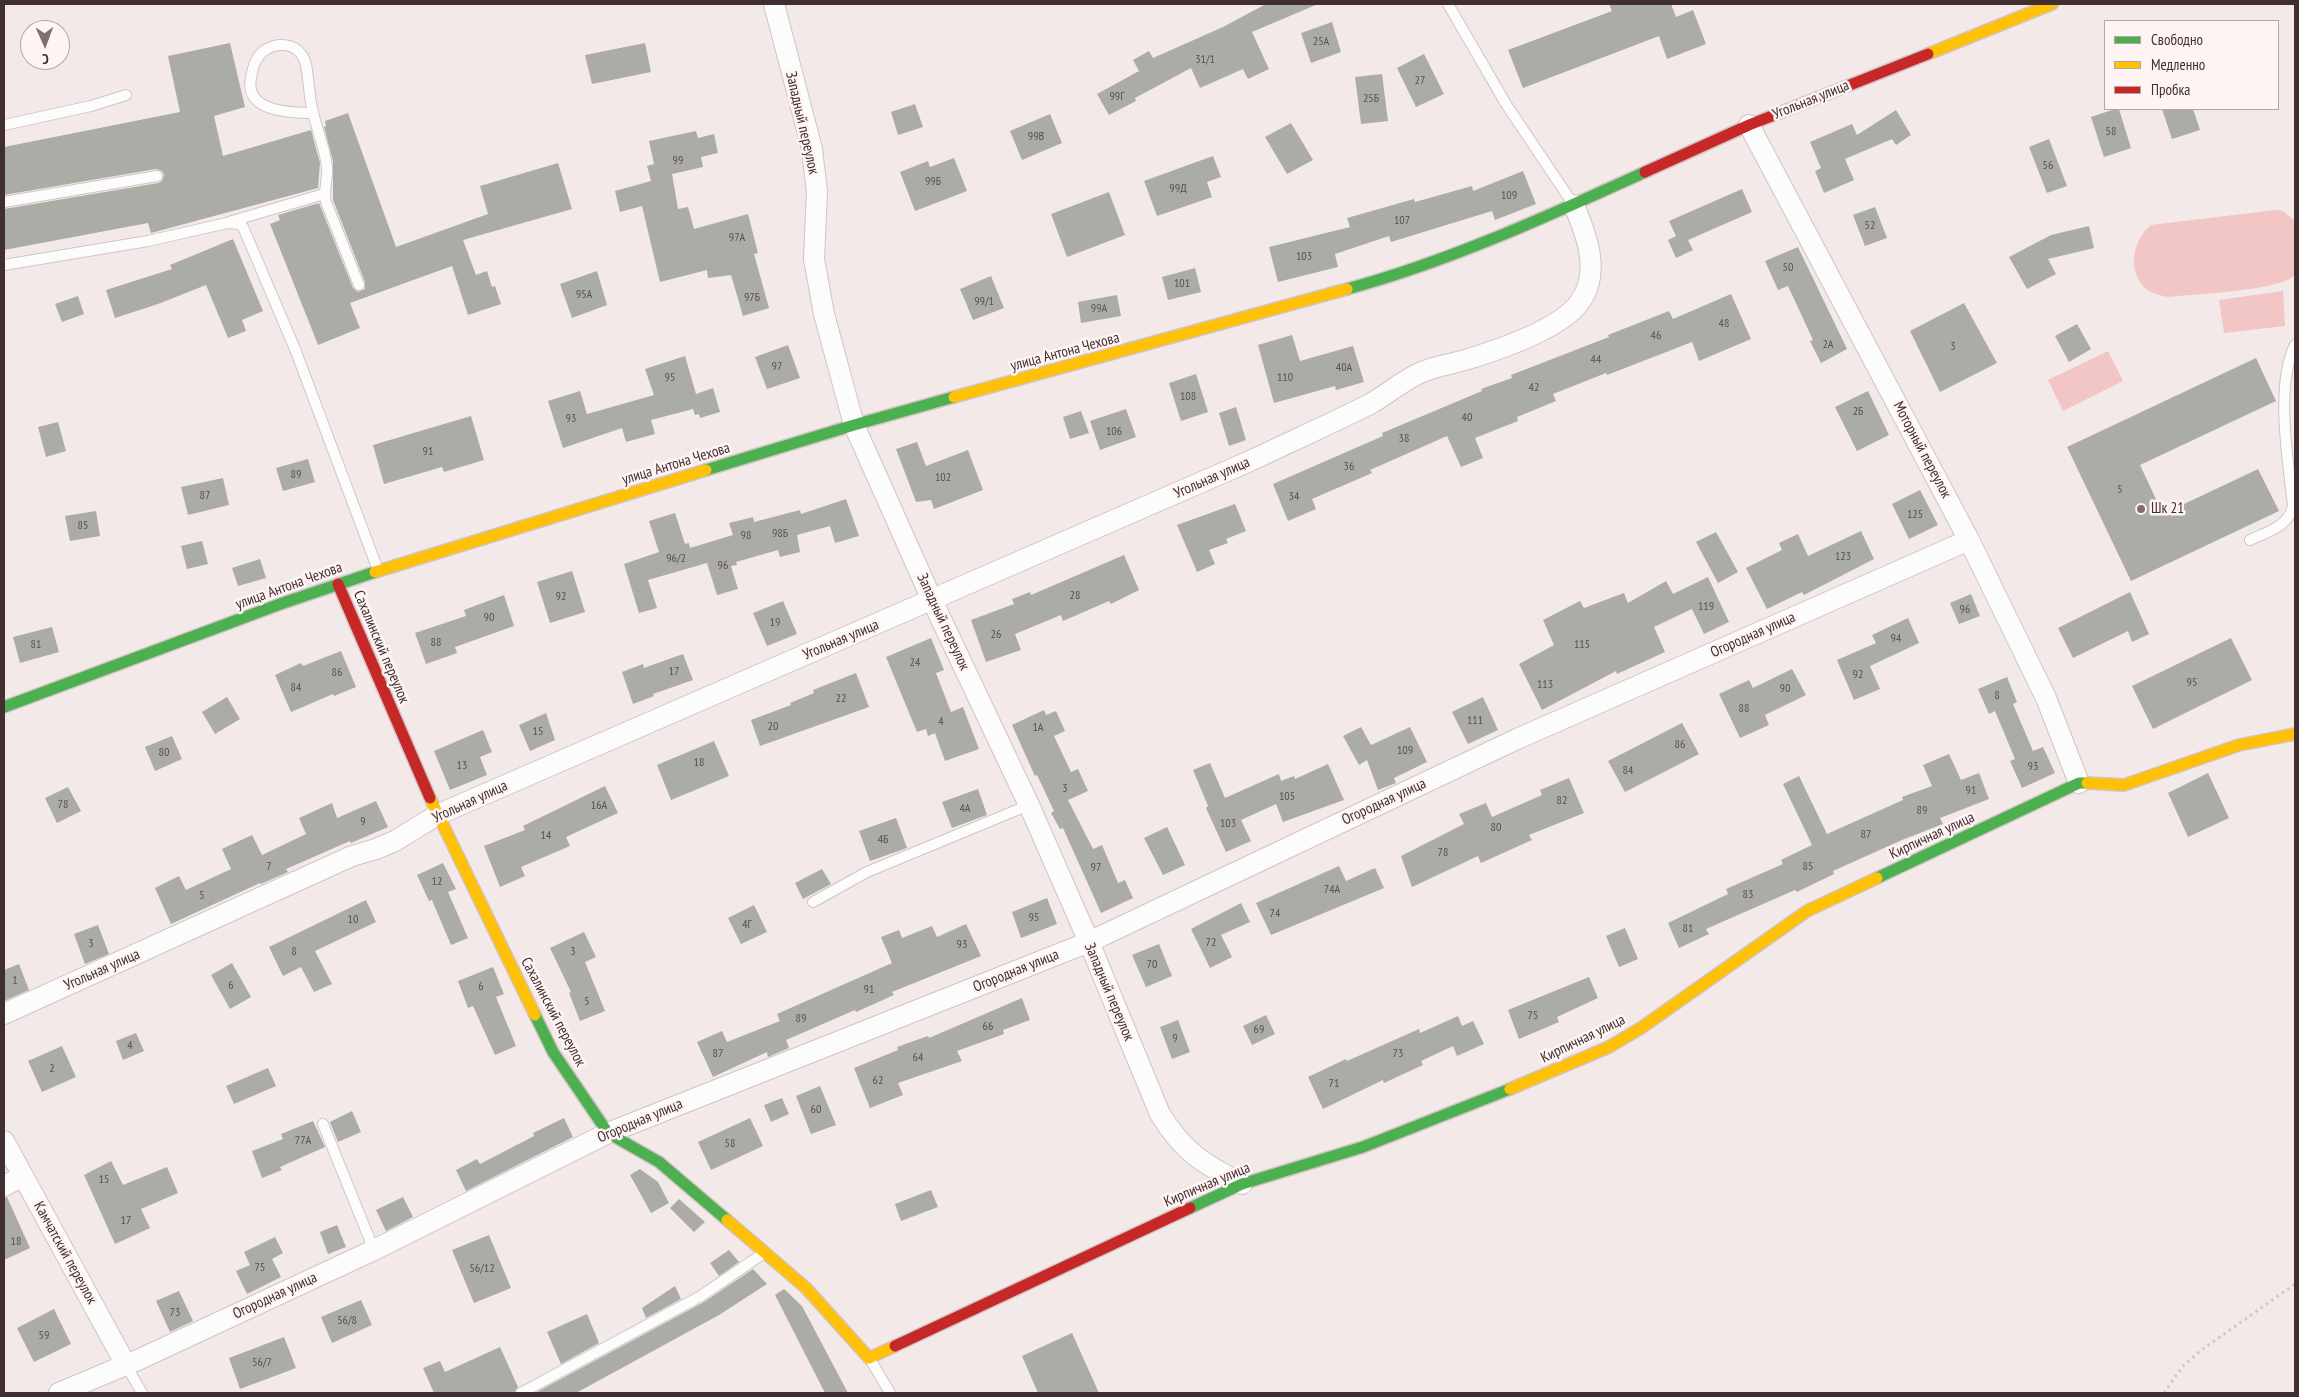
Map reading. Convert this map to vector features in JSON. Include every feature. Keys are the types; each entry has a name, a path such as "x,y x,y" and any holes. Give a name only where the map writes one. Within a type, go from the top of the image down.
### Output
{"street":[{"name":"Западный переулок","path":"774,4 812,149 817,192 814,260 824,314 854,425 932,600 1029,805 1089,942 1160,1114 1171,1132 1204,1164 1242,1184"},
{"name":"Угольная улица","path":"1367,284 1463,251 1574,205 1749,125 2052,4"},
{"name":"Моторный переулок","path":"1749,125 1969,540 2046,698 2079,783"},
{"name":"Угольная улица","path":"4,1014 352,856 382,846 438,815 1250,462 1372,403 1407,379 1423,372 1466,360 1538,333 1566,317 1580,302 1587,285 1590,270 1590,251 1587,236 1574,205"},
{"name":"улица Антона Чехова","path":"4,707 378,571 854,425 1367,284"},
{"name":"Огородная улица","path":"59,1393 126,1365 374,1250 608,1132 1089,942 1517,739 1969,540"},
{"name":"Сахалинский переулок","path":"338,584 438,815 554,1052 608,1132 659,1162 811,1291 857,1348 869,1358"},
{"name":"Кирпичная улица","path":"869,1358 1242,1184 1363,1147 1566,1067 1609,1046 1649,1022 1807,911 2079,783 2124,785 2239,745 2295,734"},
{"name":"Камчатский переулок","path":"4,1141 126,1365"},
{"path":"4,1186 23,1176"}],"lane":[{"path":"1448,4 1506,104 1574,205"},
{"path":"313,114 275,110 258,101 252,93 250,84 258,56 264,50 271,46 281,45 296,49 301,54 307,68 313,114 327,166 324,194 328,210 359,285"},
{"path":"4,125 91,106 126,95"},
{"path":"4,202 157,176"},
{"path":"4,265 148,241 227,223 324,194"},
{"path":"227,223 239,224 249,238 295,349 378,571"},
{"path":"2250,540 2281,525 2290,519 2292,513 2293,505 2284,432 2287,366 2295,345"},
{"path":"813,902 868,872 1029,805"},
{"path":"323,1124 374,1250"},
{"path":"521,1393 693,1301 764,1252"},
{"path":"869,1358 890,1393"},
{"path":"126,1365 142,1393"}],"path":[{"path":"2164,1393 2182,1367 2200,1351 2295,1284"}],"shaded area":[{"path":"2275,210 2283,211 2295,221 2295,275 2286,280 2255,288 2168,297 2148,290 2138,278 2134,262 2137,245 2140,238 2151,225"},
{"path":"2283,291 2285,326 2224,333 2219,300"},
{"path":"2108,351 2123,381 2063,411 2048,380"}],"building":[{"path":"1266,4 1318,4 1252,32 1269,69 1248,79 1243,69 1200,88 1191,68 1135,98 1136,101 1109,115 1097,94 1139,71 1133,60 1149,51 1153,58 1223,27"},
{"path":"1609,4 1671,4 1676,17 1693,10 1706,44 1667,59 1659,36 1523,88 1508,50 1612,11"},
{"path":"1332,22 1341,52 1311,63 1301,33"},
{"path":"230,43 245,107 214,116 223,156 311,130 320,163 318,188 151,233 148,223 4,250 4,209 158,183 162,181 164,175 162,171 156,169 4,195 4,147 180,112 168,56"},
{"path":"645,43 651,72 592,84 585,55"},
{"path":"1424,54 1444,94 1416,107 1397,68"},
{"path":"1382,74 1388,121 1361,124 1355,77"},
{"path":"915,104 923,127 898,135 891,112"},
{"path":"1896,110 1911,135 1896,145 1892,139 1845,159 1854,180 1824,193 1815,171 1821,168 1810,142 1852,124 1857,135"},
{"path":"2112,110 2119,110 2131,148 2104,157 2091,117"},
{"path":"2162,110 2193,110 2200,130 2172,139"},
{"path":"348,113 396,247 488,214 480,186 558,163 572,209 463,240 476,275 487,271 492,287 495,286 501,304 468,315 452,266 350,303 360,328 318,345 270,224 280,220 278,215 319,203 353,288 358,292 365,289 365,282 333,200 333,161 324,127 326,126 325,121"},
{"path":"1050,114 1062,143 1022,160 1010,131"},
{"path":"1291,123 1313,160 1287,174 1265,137"},
{"path":"696,131 698,138 714,134 718,153 701,157 703,167 672,174 678,209 688,207 694,229 748,214 758,253 754,254 769,308 743,316 731,275 708,278 707,270 660,282 642,206 620,212 615,191 651,181 647,166 654,164 649,141"},
{"path":"2049,139 2067,186 2047,193 2029,147"},
{"path":"1213,156 1221,177 1207,182 1212,197 1157,216 1144,181"},
{"path":"954,158 967,191 915,211 900,172 928,161 930,167"},
{"path":"1523,171 1536,204 1495,220 1492,211 1391,242 1389,236 1335,254 1338,267 1278,282 1269,247 1350,227 1347,218 1414,199 1415,202 1472,186 1473,191"},
{"path":"1742,189 1752,212 1688,240 1693,250 1676,258 1668,240 1676,236 1669,221"},
{"path":"1109,192 1125,235 1067,257 1051,214"},
{"path":"1875,207 1887,238 1865,246 1853,215"},
{"path":"2089,226 2094,248 2048,259 2056,274 2027,289 2009,257 2051,235"},
{"path":"233,239 263,311 242,320 246,331 228,338 206,285 115,318 106,290 172,269 170,265"},
{"path":"1798,247 1847,349 1821,363 1810,341 1813,340 1788,286 1778,290 1765,261"},
{"path":"1195,268 1201,292 1168,300 1162,277"},
{"path":"597,271 607,305 572,318 560,284"},
{"path":"991,276 1004,308 973,320 960,289"},
{"path":"1731,294 1751,339 1699,361 1692,342 1607,375 1606,373 1553,394 1556,401 1517,417 1518,421 1475,438 1483,458 1461,467 1447,436 1370,470 1372,473 1312,499 1316,509 1288,521 1273,484 1383,436 1382,433 1482,391 1481,389 1512,378 1511,375 1609,337 1608,335 1669,311 1673,319"},
{"path":"1117,295 1121,316 1081,323 1078,302"},
{"path":"78,296 84,314 62,322 55,304"},
{"path":"1964,303 1997,363 1940,392 1910,331"},
{"path":"2077,324 2091,349 2069,362 2055,336"},
{"path":"1292,335 1300,361 1353,346 1364,382 1336,390 1335,386 1274,403 1258,345"},
{"path":"788,345 800,378 767,389 755,357"},
{"path":"685,356 696,394 713,388 720,412 700,418 699,414 695,415 693,409 651,420 655,434 626,442 622,428 563,448 548,401 580,391 587,414 654,395 645,369"},
{"path":"2256,358 2276,401 2140,465 2163,514 2258,469 2279,511 2131,581 2067,447"},
{"path":"1196,374 1208,412 1181,421 1169,383"},
{"path":"1868,391 1889,435 1857,451 1835,407"},
{"path":"1236,407 1246,440 1229,446 1219,413"},
{"path":"1126,409 1136,437 1100,450 1090,421"},
{"path":"1081,411 1089,433 1070,439 1063,417"},
{"path":"471,416 484,460 444,472 442,467 384,484 373,445"},
{"path":"58,422 66,451 46,457 38,427"},
{"path":"917,442 926,466 968,450 983,490 934,509 931,500 916,502 896,449"},
{"path":"308,459 315,482 283,491 276,468"},
{"path":"223,478 229,505 188,515 181,487"},
{"path":"1920,490 1938,525 1909,539 1892,504"},
{"path":"846,499 859,536 835,543 830,526 797,535 800,552 780,557 778,550 736,562 737,565 731,566 738,589 717,595 707,563 648,580 657,608 639,613 624,564 659,552 649,521 675,513 685,544 689,543 690,548 733,535 729,523 753,517 754,522 800,510 801,514"},
{"path":"1235,504 1246,531 1226,539 1228,543 1209,550 1215,564 1197,572 1177,525"},
{"path":"96,511 100,536 70,541 65,516"},
{"path":"1861,531 1874,559 1804,595 1802,592 1767,609 1746,568 1782,550 1779,543 1798,534 1808,556"},
{"path":"1716,532 1738,572 1718,583 1696,542"},
{"path":"202,541 208,564 187,569 181,546"},
{"path":"1124,555 1139,590 1111,604 1109,601 1063,621 1061,615 1015,634 1021,650 986,662 971,620 1014,604 1012,599 1030,592 1031,595"},
{"path":"260,559 266,578 238,586 232,568"},
{"path":"572,571 585,612 550,623 537,582"},
{"path":"1708,577 1729,622 1704,634 1692,609 1654,627 1665,652 1617,674 1616,671 1542,710 1519,664 1554,645 1543,620 1580,601 1584,608 1624,593 1628,603 1666,581 1673,594"},
{"path":"2130,592 2149,634 2132,642 2128,631 2073,658 2058,628"},
{"path":"1971,594 1980,616 1959,624 1950,603"},
{"path":"504,595 514,626 455,647 457,653 426,664 415,633 466,616 464,610"},
{"path":"783,601 797,634 767,646 753,613"},
{"path":"1908,618 1919,643 1870,666 1880,689 1854,700 1837,660 1876,643 1872,635"},
{"path":"52,627 59,652 20,663 13,637"},
{"path":"931,638 944,670 936,673 951,712 963,707 979,749 945,761 935,733 928,736 926,729 917,732 886,657"},
{"path":"2231,638 2252,680 2153,729 2132,686"},
{"path":"341,651 356,687 334,696 333,694 291,712 275,675 301,663 303,666"},
{"path":"683,654 693,680 653,694 654,696 633,704 622,672 643,664 644,668"},
{"path":"1792,669 1806,695 1765,715 1769,725 1740,738 1719,694 1749,680 1753,688"},
{"path":"856,673 869,707 760,746 751,720 791,705 790,703 814,693 813,690"},
{"path":"2007,677 2017,702 2013,704 2033,751 2043,747 2055,773 2022,788 2010,761 2015,759 1995,711 1989,714 1978,689"},
{"path":"227,697 240,719 215,734 202,712"},
{"path":"1483,697 1498,730 1468,744 1452,712"},
{"path":"1044,710 1046,715 1056,711 1065,731 1054,736 1071,772 1078,769 1088,791 1068,800 1093,849 1102,845 1118,883 1125,880 1133,898 1101,913 1063,828 1060,829 1051,813 1054,811 1037,775 1035,776 1012,725"},
{"path":"546,713 555,740 530,751 519,725"},
{"path":"1682,723 1699,754 1625,792 1608,761"},
{"path":"1361,727 1371,745 1410,727 1427,762 1394,778 1396,783 1378,790 1367,760 1359,765 1343,736"},
{"path":"483,730 492,752 480,757 487,775 450,790 434,751"},
{"path":"172,736 182,759 155,771 145,747"},
{"path":"714,741 729,776 671,800 657,765"},
{"path":"1949,754 1961,780 1979,773 1989,799 1940,818 1943,824 1833,871 1834,874 1797,892 1795,890 1706,929 1709,934 1679,948 1668,923 1728,894 1726,889 1783,864 1781,860 1812,845 1783,784 1799,776 1827,834 1903,800 1902,797 1932,786 1923,765"},
{"path":"1210,763 1225,798 1279,774 1281,781 1294,776 1295,779 1328,764 1344,800 1283,822 1276,804 1241,820 1251,841 1226,852 1206,808 1208,806 1193,770"},
{"path":"2208,773 2229,818 2188,837 2168,793"},
{"path":"1569,778 1584,813 1529,835 1532,840 1481,863 1478,856 1412,887 1401,856 1464,824 1459,814 1486,803 1492,817 1542,795 1540,790"},
{"path":"605,786 618,813 566,837 570,846 521,867 525,876 500,887 484,846 525,830 523,826"},
{"path":"68,787 81,811 57,823 45,798"},
{"path":"978,789 987,815 952,828 942,802"},
{"path":"376,801 388,827 351,843 350,841 286,869 288,872 171,924 155,888 179,876 186,890 231,869 222,849 252,835 262,855 306,834 299,818 332,803 337,818"},
{"path":"896,818 907,848 870,861 859,831"},
{"path":"1167,827 1185,865 1163,875 1144,838"},
{"path":"443,863 456,889 448,892 468,938 451,945 432,900 429,901 417,875"},
{"path":"1339,866 1346,881 1375,868 1384,888 1271,935 1256,903"},
{"path":"822,869 831,884 803,899 795,883"},
{"path":"1047,898 1057,924 1021,938 1012,912"},
{"path":"366,900 376,922 315,951 332,984 314,992 301,967 283,976 269,947"},
{"path":"1241,903 1250,922 1221,935 1232,957 1210,968 1191,929"},
{"path":"754,905 767,932 741,944 728,918"},
{"path":"966,924 981,956 892,992 894,995 786,1040 789,1048 768,1057 767,1052 713,1077 697,1042 722,1031 727,1042 780,1021 777,1014 892,963 881,937 899,930 902,938 932,926 937,937"},
{"path":"98,925 109,954 85,964 74,934"},
{"path":"1625,928 1638,959 1619,967 1606,936"},
{"path":"584,932 596,957 585,962 605,1011 580,1021 569,993 571,992 550,948"},
{"path":"1159,944 1172,976 1146,987 1132,955"},
{"path":"232,963 251,997 230,1009 211,975"},
{"path":"19,964 29,990 4,1001 4,970"},
{"path":"493,967 504,994 496,997 516,1046 495,1055 473,1006 468,1008 458,981"},
{"path":"1589,977 1598,998 1557,1017 1559,1022 1519,1039 1508,1010"},
{"path":"1022,998 1030,1020 1003,1030 1004,1034 957,1051 962,1061 898,1083 903,1095 870,1108 854,1068 898,1050 897,1047 928,1036 929,1038"},
{"path":"1266,1015 1275,1034 1252,1045 1243,1026"},
{"path":"1458,1016 1462,1026 1473,1021 1484,1044 1457,1056 1453,1046 1421,1061 1423,1065 1384,1083 1383,1080 1323,1109 1308,1077 1419,1029 1420,1033"},
{"path":"1178,1020 1190,1052 1172,1059 1160,1027"},
{"path":"136,1033 144,1051 123,1060 116,1041"},
{"path":"62,1046 76,1077 42,1092 28,1061"},
{"path":"268,1068 276,1086 234,1104 226,1086"},
{"path":"820,1086 836,1125 811,1134 796,1096"},
{"path":"782,1098 789,1114 771,1122 764,1105"},
{"path":"352,1111 361,1132 338,1142 330,1122"},
{"path":"564,1118 573,1137 466,1191 456,1170 477,1159 480,1164 534,1136 533,1133"},
{"path":"750,1118 763,1146 711,1170 698,1142"},
{"path":"313,1121 325,1147 280,1167 282,1170 262,1178 252,1151 283,1139 281,1134"},
{"path":"111,1161 123,1185 167,1167 178,1193 141,1209 150,1228 115,1244 84,1175"},
{"path":"640,1169 658,1182 669,1203 651,1213 630,1175"},
{"path":"931,1190 938,1207 901,1221 895,1204"},
{"path":"7,1197 30,1248 4,1260 4,1198"},
{"path":"403,1197 413,1217 386,1231 376,1210"},
{"path":"679,1199 705,1222 694,1232 670,1208"},
{"path":"337,1225 346,1247 328,1254 320,1232"},
{"path":"489,1235 511,1288 474,1303 452,1250"},
{"path":"275,1237 283,1253 272,1259 281,1277 247,1294 236,1271 250,1265 244,1252"},
{"path":"729,1250 739,1262 719,1276 710,1263"},
{"path":"753,1269 767,1284 719,1315 576,1393 535,1393 704,1302"},
{"path":"675,1286 681,1299 646,1318 642,1308"},
{"path":"784,1289 802,1306 848,1393 825,1393 775,1295"},
{"path":"179,1291 193,1321 170,1332 156,1301"},
{"path":"361,1300 372,1325 332,1343 321,1317"},
{"path":"54,1309 71,1344 34,1362 17,1328"},
{"path":"587,1314 599,1343 561,1364 547,1332"},
{"path":"1072,1333 1099,1393 1038,1393 1022,1356"},
{"path":"284,1337 296,1368 240,1389 229,1358"},
{"path":"500,1347 518,1387 514,1393 434,1393 423,1368 440,1361 445,1372"}],"traffic: fast":[{"path":"1347,289 1423,265 1498,237 1645,172"},
{"path":"706,470 954,397"},
{"path":"4,707 283,603 375,572"},
{"path":"1877,878 2079,783 2087,783"},
{"path":"535,1015 553,1052 608,1133 659,1162 727,1220"},
{"path":"1190,1208 1242,1184 1363,1147 1510,1089"}],"traffic: slow":[{"path":"1928,54 2052,4"},
{"path":"954,397 1347,289"},
{"path":"375,572 706,470"},
{"path":"2087,783 2124,785 2239,745 2295,734"},
{"path":"430,798 535,1015"},
{"path":"1510,1089 1609,1047 1641,1028 1807,911 1877,878"},
{"path":"727,1220 806,1288 869,1358 895,1346"}],"traffic: jam":[{"path":"1645,172 1749,125 1928,54"},
{"path":"338,584 430,798"},
{"path":"895,1346 1190,1208"}],"place":[{"name":"Шк 21","path":"2141,509"}]}
